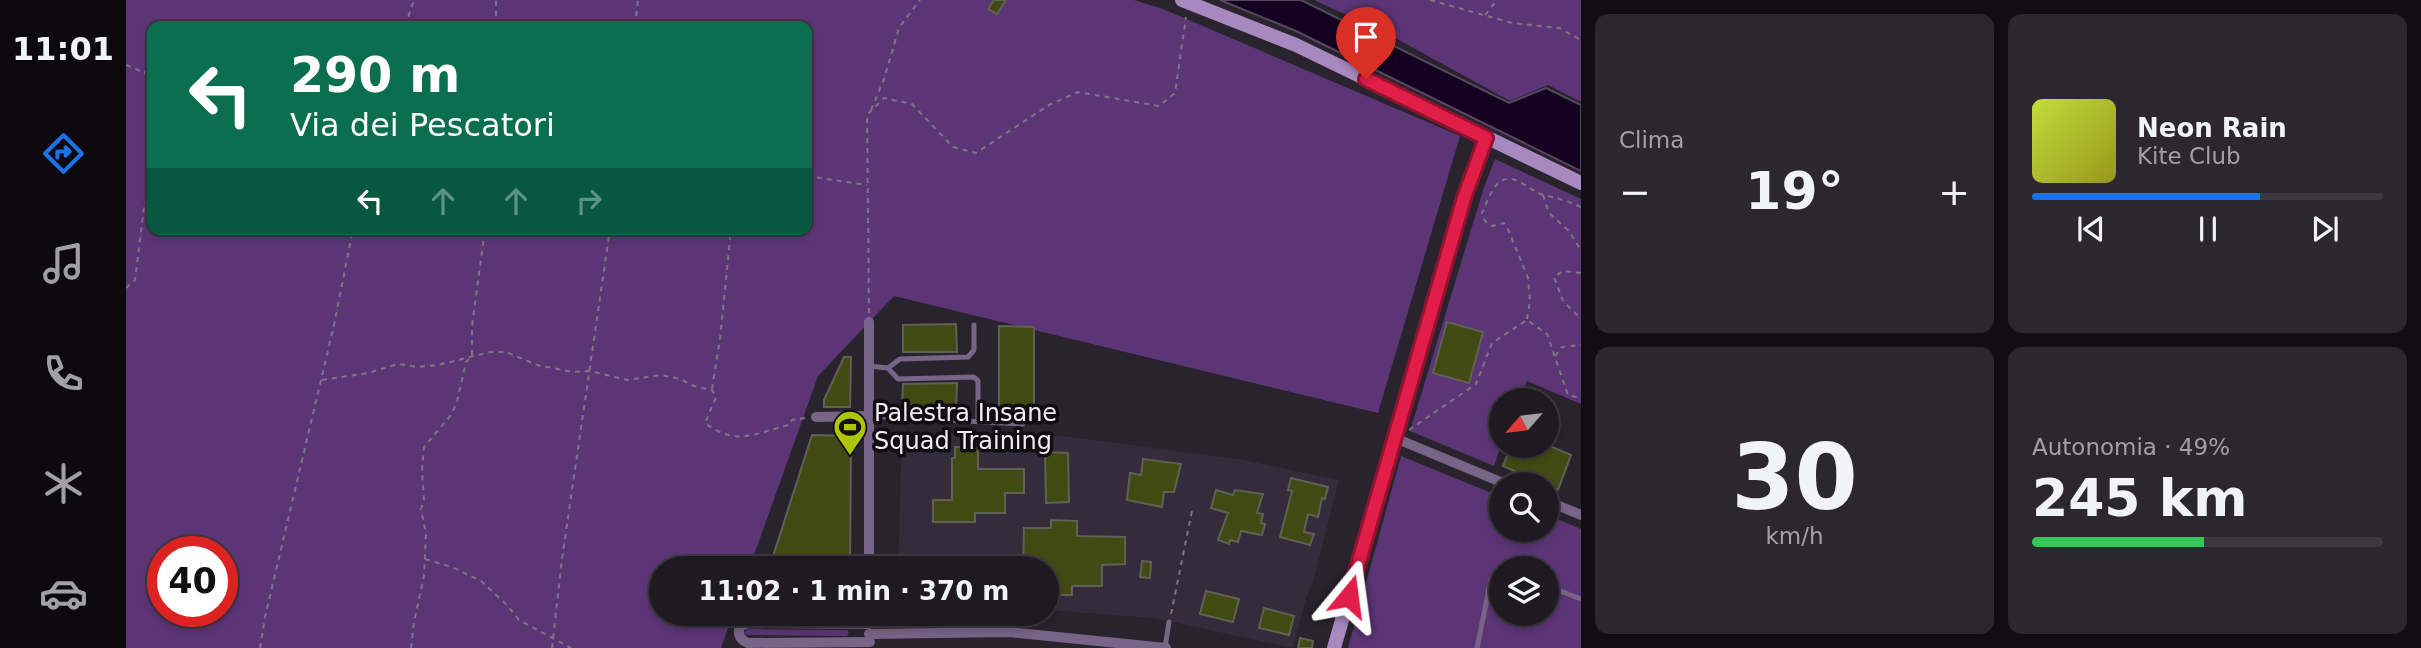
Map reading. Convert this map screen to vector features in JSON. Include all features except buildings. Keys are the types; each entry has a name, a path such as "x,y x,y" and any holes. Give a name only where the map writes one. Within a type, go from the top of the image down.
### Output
{"street":[{"path":"1185,1 1296,45 1581,183"},
{"path":"1334,648 1464,198 1486,138"},
{"path":"869,322 869,556"},
{"path":"816,417 869,416"},
{"path":"1396,438 1489,477"},
{"path":"1559,506 1581,515"},
{"path":"869,632 748,643 741,640 738,633 740,626 748,623 869,632 1009,632 1166,648"}],"lane":[{"path":"888,368 900,359 968,356 974,350 974,325"},
{"path":"869,366 888,368 898,379 974,377 978,381 978,421"},
{"path":"869,416 1023,424"},
{"path":"1477,648 1489,584"},
{"path":"1559,591 1581,599"},
{"path":"1166,648 1169,622"}],"path":[{"path":"407,21 414,0"},
{"path":"496,0 496,21"},
{"path":"636,21 638,0"},
{"path":"868,117 884,79 899,28 920,0"},
{"path":"1430,0 1512,23 1559,28 1581,40"},
{"path":"1484,15 1497,0"},
{"path":"869,322 867,115 884,98 912,104 953,147 976,153 1049,106 1078,92 1159,106 1175,93 1185,1"},
{"path":"126,65 147,73"},
{"path":"143,72 147,76"},
{"path":"812,177 868,185"},
{"path":"1396,438 1476,384 1492,343 1527,320 1530,301 1528,278 1507,227 1501,222 1490,225 1482,213 1496,185 1510,178 1543,195 1581,207"},
{"path":"1543,195 1549,213 1569,231 1581,250"},
{"path":"126,288 135,280 147,198"},
{"path":"260,648 265,617 322,380 352,235"},
{"path":"411,648 424,576 426,534 421,509 424,500 424,447 457,402 466,362 472,356 472,326 484,235"},
{"path":"552,648 609,235"},
{"path":"730,235 712,390 716,397 705,423 725,436 761,435 789,425 792,420 816,417"},
{"path":"1581,273 1563,271 1554,277 1563,301 1581,319"},
{"path":"1527,320 1547,334 1568,395 1581,398"},
{"path":"1555,357 1562,347 1581,345"},
{"path":"322,380 368,373 398,364 418,367 438,365 472,356 506,352 537,365 573,372 590,371 627,380 661,375 712,390"},
{"path":"1169,622 1193,506"},
{"path":"424,558 452,567 481,581 519,620 571,648"}],"shaded area":[{"path":"126,0 1134,0 1163,9 1460,136 1378,413 894,296 818,376 754,556 649,556 649,626 729,626 721,648 126,648"},
{"path":"1220,0 1301,0 1509,103 1546,88 1581,105 1581,171 1296,31"},
{"path":"1314,0 1581,0 1581,102 1548,85 1510,101 1388,34"},
{"path":"1495,159 1581,199 1581,404 1559,395 1559,388 1543,388 1527,381 1524,388 1489,388 1489,458 1497,458 1494,466 1410,431 1484,187"},
{"path":"902,432 1062,436 1238,459 1339,480 1293,648 1153,618 1059,611 1059,556 898,556"},
{"path":"1401,456 1489,492 1489,542 1559,542 1559,520 1581,529 1581,648 1348,648"},
{"path":"747,629 849,632 847,636 747,635 744,632"}],"place":[{"name":"Palestra Insane Squad Training","path":"850,457"}],"route":[{"path":"1349,596 1464,198 1486,138 1366,79"}]}
